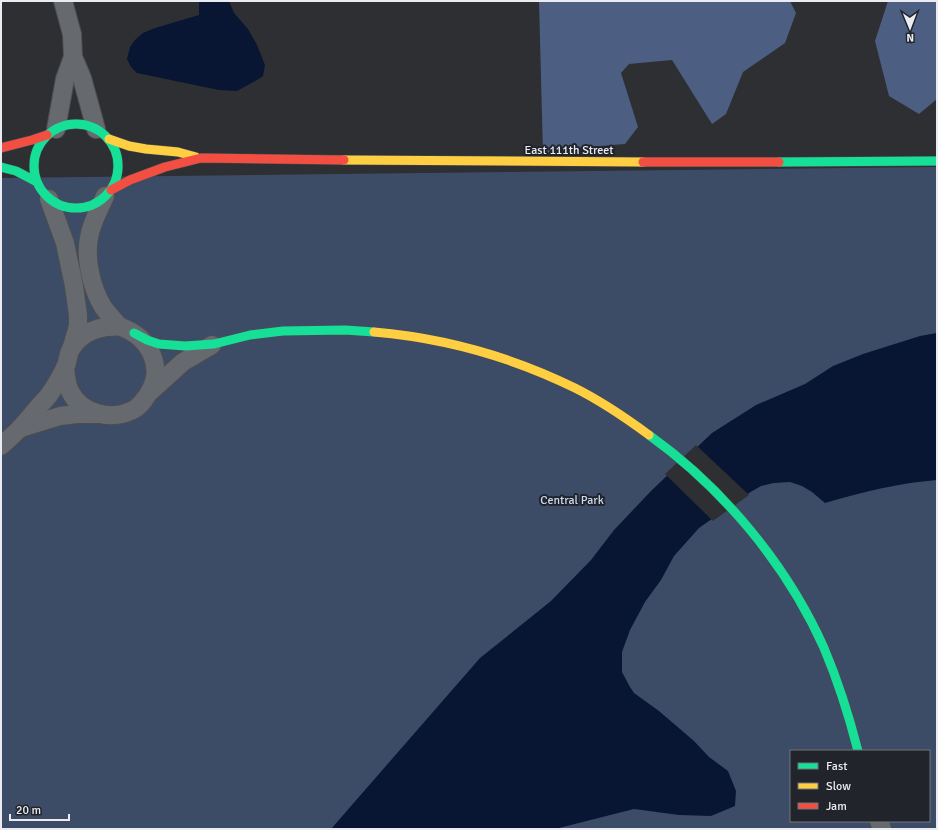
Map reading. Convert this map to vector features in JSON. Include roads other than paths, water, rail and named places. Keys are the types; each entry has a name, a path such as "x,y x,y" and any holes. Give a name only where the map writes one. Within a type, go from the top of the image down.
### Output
{"main road":[{"path":"72,123 86,124 102,134 116,151 118,164 117,178 108,193 101,200 89,206 76,208 61,206 49,199 39,188 34,174 33,160 38,146 58,126 72,123"},
{"path":"1,148 32,140 51,132"},
{"name":"East 111th Street","path":"102,134 129,146 178,152 201,158 413,161 937,161"},
{"name":"East 111th Street","path":"108,193 130,180 165,167 201,158"},
{"path":"1,167 16,171 37,182"},
{"path":"126,330 153,343 182,346 213,344 240,337 275,332 344,330 392,334 455,344 477,350 555,378 578,390 618,413 684,462 717,493 744,522 769,553 809,616 828,657 841,691 858,750"}],"street":[{"path":"63,1 72,34 73,56 102,134"},
{"path":"51,132 65,79 73,56"},
{"path":"108,193 90,233 88,250 92,281 103,307 126,330 144,342 148,347 154,359 156,377 151,391"},
{"path":"1,446 21,428 48,396 65,367 78,326 74,286 65,243 49,199"},
{"path":"71,349 80,338 93,330 100,328 126,330"},
{"path":"21,428 60,416 77,414 115,415 126,413 141,403 151,391 182,362 213,344"},
{"path":"65,367 67,383 74,397 87,409 100,414"}],"park label":[{"name":"Central Park","path":"572,500"}]}
